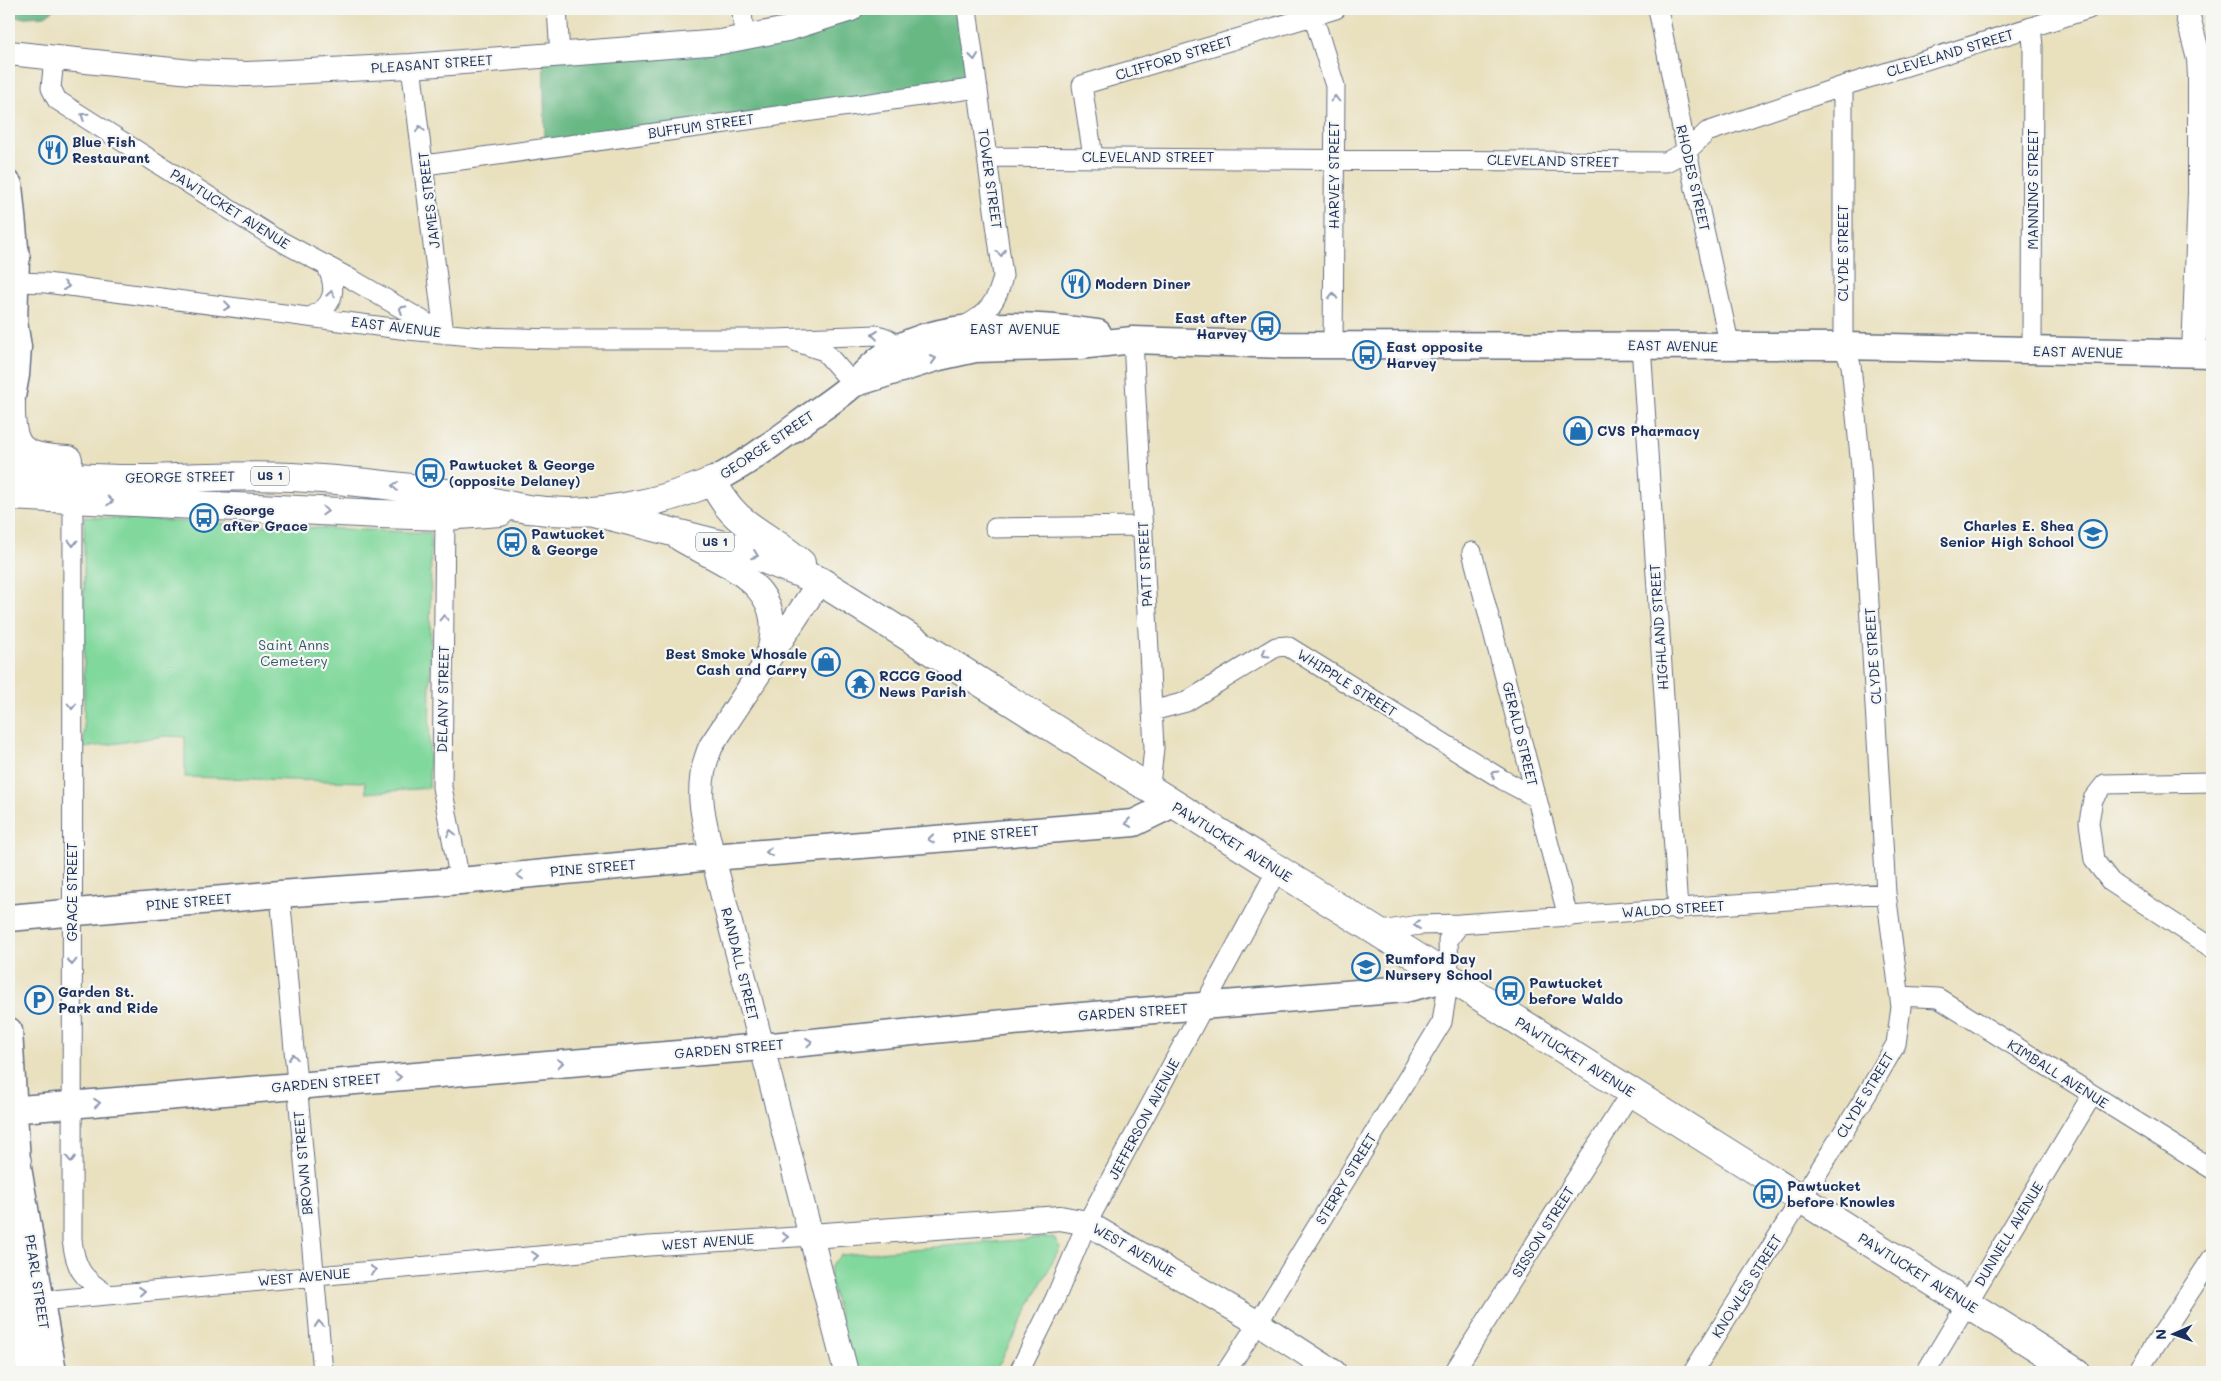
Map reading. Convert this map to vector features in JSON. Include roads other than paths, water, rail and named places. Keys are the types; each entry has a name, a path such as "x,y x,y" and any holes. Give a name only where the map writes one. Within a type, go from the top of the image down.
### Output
{"main road":[{"path":"9,186 14,272 12,327 18,347 18,360 10,408 11,427 17,444 32,455 53,459 102,461 249,476"},
{"name":"EAST AVENUE","path":"902,358 929,335 991,347 1079,346 1133,340 1333,345 1843,346 2203,354"},
{"name":"GEORGE STREET","path":"9,473 73,488 445,516 529,509 590,511 651,502 713,481 745,464 853,384 874,363 902,358"},
{"name":"GEORGE STREET","path":"9,496 152,479 249,476 325,479 390,486 478,498 529,509"},
{"name":"PAWTUCKET AVENUE","path":"713,481 729,510 744,523 793,556 820,581"},
{"name":"PAWTUCKET AVENUE","path":"590,511 659,527 755,555 820,581 2076,1372"},
{"name":"PINE STREET","path":"9,918 713,857 1134,823 1173,804"},
{"name":"GARDEN STREET","path":"11,1110 762,1047 1034,1020 1405,989 1449,978"},
{"name":"PEARL STREET","path":"9,1031 11,1110 17,1162 52,1372"},
{"path":"17,1162 19,1269 30,1372"}],"street":[{"path":"557,9 560,54"},
{"path":"742,9 744,38"},
{"name":"PLEASANT STREET","path":"9,53 54,59 220,74 301,72 412,66 701,44 787,29 851,9"},
{"name":"TOWER STREET","path":"959,340 978,318 993,305 1003,276 967,9"},
{"name":"CLIFFORD STREET","path":"1093,157 1082,85 1312,12 1336,9"},
{"name":"RHODES STREET","path":"1658,9 1730,346"},
{"name":"CLEVELAND STREET","path":"987,157 1658,162 1673,160 1687,151 1707,132 1843,86 2089,9"},
{"path":"2186,9 2199,59 2206,190 2203,354"},
{"name":"HARVEY STREET","path":"1312,12 1335,86 1333,345"},
{"name":"MANNING STREET","path":"2031,27 2033,46 2032,351"},
{"name":"PAWTUCKET AVENUE","path":"54,59 51,88 58,100 273,237 326,265 444,334"},
{"name":"JAMES STREET","path":"412,66 444,334"},
{"name":"CLYDE STREET","path":"1801,1200 1896,1044 1901,1007 1886,893 1861,466 1851,365 1843,346 1843,86"},
{"name":"BUFFUM STREET","path":"425,165 978,88"},
{"path":"312,316 322,312 331,300 332,282 326,265"},
{"name":"EAST AVENUE","path":"14,272 56,284 444,334 555,339 776,339 877,335 891,339 902,358"},
{"name":"EAST AVENUE","path":"776,339 802,343 824,351 853,384"},
{"name":"PATT STREET","path":"1133,340 1154,748 1150,776 1146,787"},
{"name":"HIGHLAND STREET","path":"1641,345 1678,910"},
{"name":"GRACE STREET","path":"73,488 71,1105 74,1259 89,1280 107,1294"},
{"name":"DELANY STREET","path":"445,516 442,787 460,880"},
{"path":"995,528 1143,526"},
{"path":"659,527 743,575 764,594 772,618 770,647 766,663"},
{"name":"GERALD STREET","path":"1472,552 1568,917"},
{"name":"RANDALL STREET","path":"820,581 711,746 704,765 700,798 713,857 846,1372"},
{"name":"WHIPPLE STREET","path":"1152,711 1186,702 1276,647 1287,646 1503,780 1537,798"},
{"path":"2212,782 2105,784 2093,799 2089,822 2094,860 2110,882 2212,948"},
{"name":"JEFFERSON AVENUE","path":"1019,1372 1055,1299 1087,1223 1205,1007 1277,870"},
{"name":"WALDO STREET","path":"1375,932 1419,925 1678,910 1886,893"},
{"name":"BROWN STREET","path":"280,894 323,1372"},
{"path":"1449,978 1448,940 1460,924"},
{"name":"STERRY STREET","path":"1226,1372 1442,1022 1449,978"},
{"name":"KIMBALL AVENUE","path":"1900,996 1938,998 2212,1169"},
{"name":"SISSON STREET","path":"1454,1372 1630,1092"},
{"name":"DUNNELL AVENUE","path":"1926,1372 2092,1095"},
{"name":"KNOWLES STREET","path":"1694,1372 1801,1200"},
{"name":"WEST AVENUE","path":"41,1301 649,1246 1060,1218 1087,1223 1258,1323 1334,1372"},
{"path":"2137,1372 2212,1258"}],"place":[{"name":"Blue Fish Restaurant","path":"53,150"},
{"name":"Modern Diner","path":"1076,284"},
{"name":"East after Harvey","path":"1266,326"},
{"name":"East opposite Harvey","path":"1367,355"},
{"name":"CVS Pharmacy","path":"1578,431"},
{"name":"Pawtucket & George (opposite Delaney)","path":"430,473"},
{"name":"George after Grace","path":"204,518"},
{"name":"Charles E. Shea Senior High School","path":"2093,534"},
{"name":"Pawtucket & George","path":"512,542"},
{"name":"Best Smoke Whosale Cash and Carry","path":"826,662"},
{"name":"RCCG Good News Parish","path":"860,684"},
{"name":"Rumford Day Nursery School","path":"1366,967"},
{"name":"Pawtucket before Waldo","path":"1510,991"},
{"name":"Garden St. Park and Ride","path":"39,1000"},
{"name":"Pawtucket before Knowles","path":"1768,1194"}],"park label":[{"name":"Saint Anns Cemetery","path":"294,654"}]}
